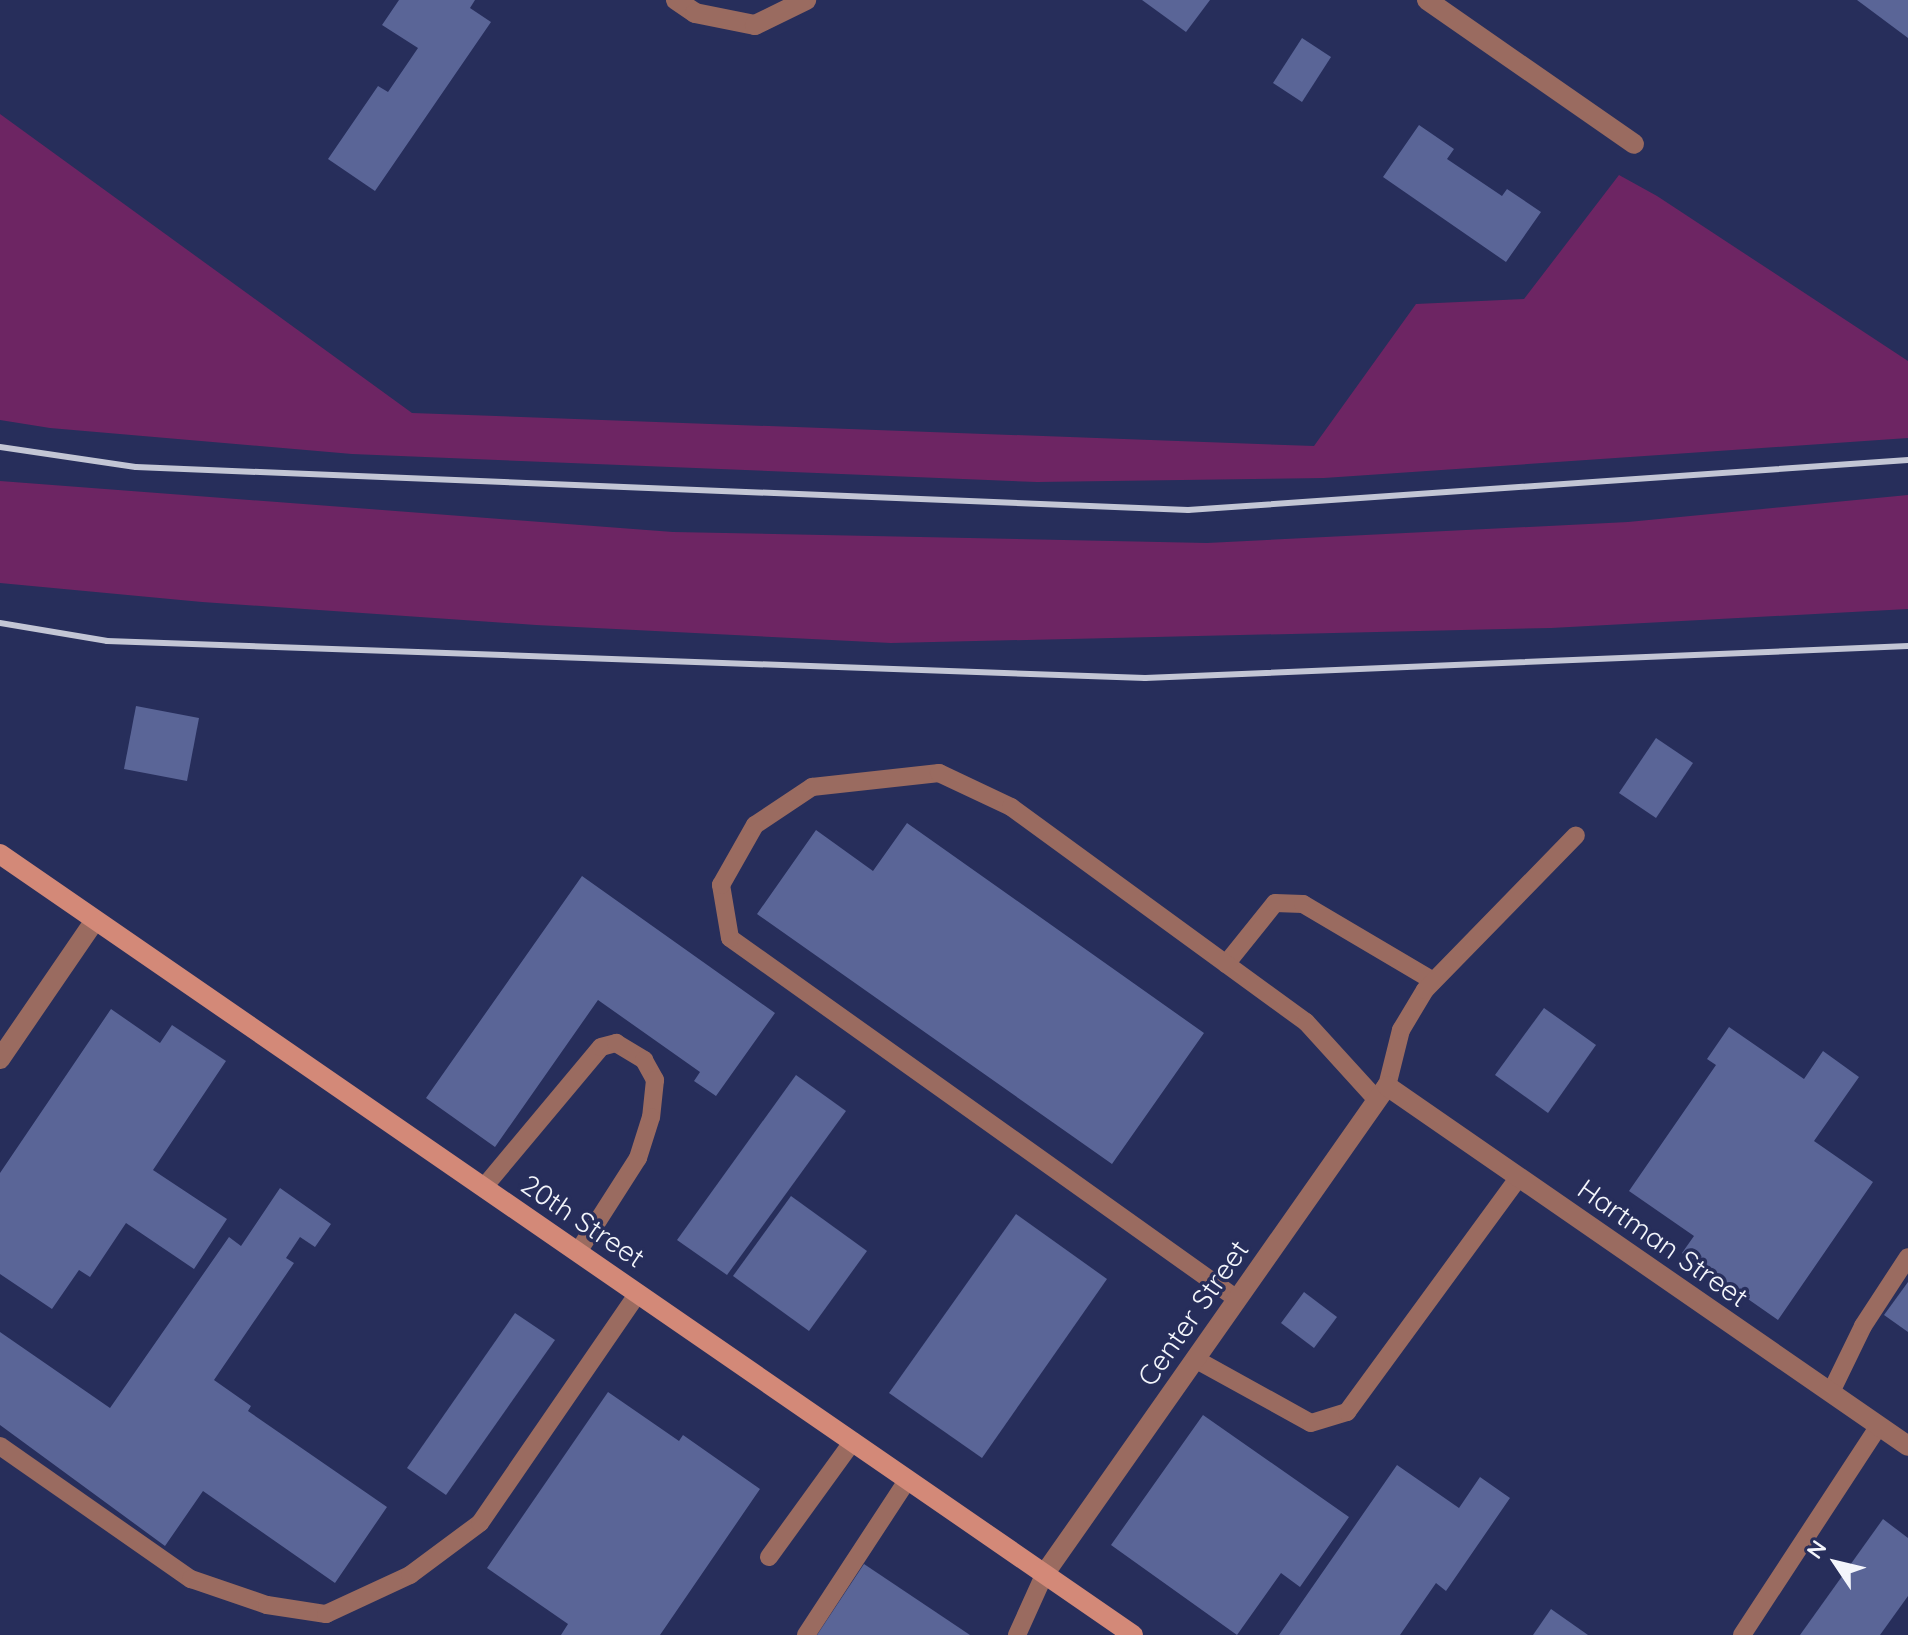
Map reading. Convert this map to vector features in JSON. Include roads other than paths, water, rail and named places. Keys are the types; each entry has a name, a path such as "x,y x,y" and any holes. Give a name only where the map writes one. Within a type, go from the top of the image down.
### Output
{"street":[{"path":"676,0 695,13 755,25 806,0"},
{"path":"1427,0 1634,144"},
{"name":"20th Street","path":"0,854 1133,1635"},
{"path":"0,1059 95,920"},
{"name":"Hartman Street","path":"1382,1093 1519,1177 1908,1446"},
{"name":"Center Street","path":"1045,1573 1382,1093"}],"lane":[{"path":"1237,1299 730,938 721,885 755,825 812,787 939,773 1011,807 1306,1022 1382,1093 1401,1030 1433,981 1576,835"},
{"path":"1226,964 1275,903 1303,904 1433,981"},
{"path":"484,1187 601,1047 616,1043 644,1060 655,1080 651,1117 638,1158 578,1252"},
{"path":"1195,1359 1311,1423 1347,1412 1519,1177"},
{"path":"1831,1392 1863,1326 1908,1257"},
{"path":"0,1446 191,1579 267,1605 326,1614 410,1575 480,1523 638,1293"},
{"path":"1742,1635 1879,1426"},
{"path":"769,1557 853,1441"},
{"path":"806,1635 908,1479"},
{"path":"1017,1635 1045,1573"}],"railway":[{"path":"0,447 136,467 1188,510 1908,460"},
{"path":"0,623 107,641 1145,678 1908,646"}]}
